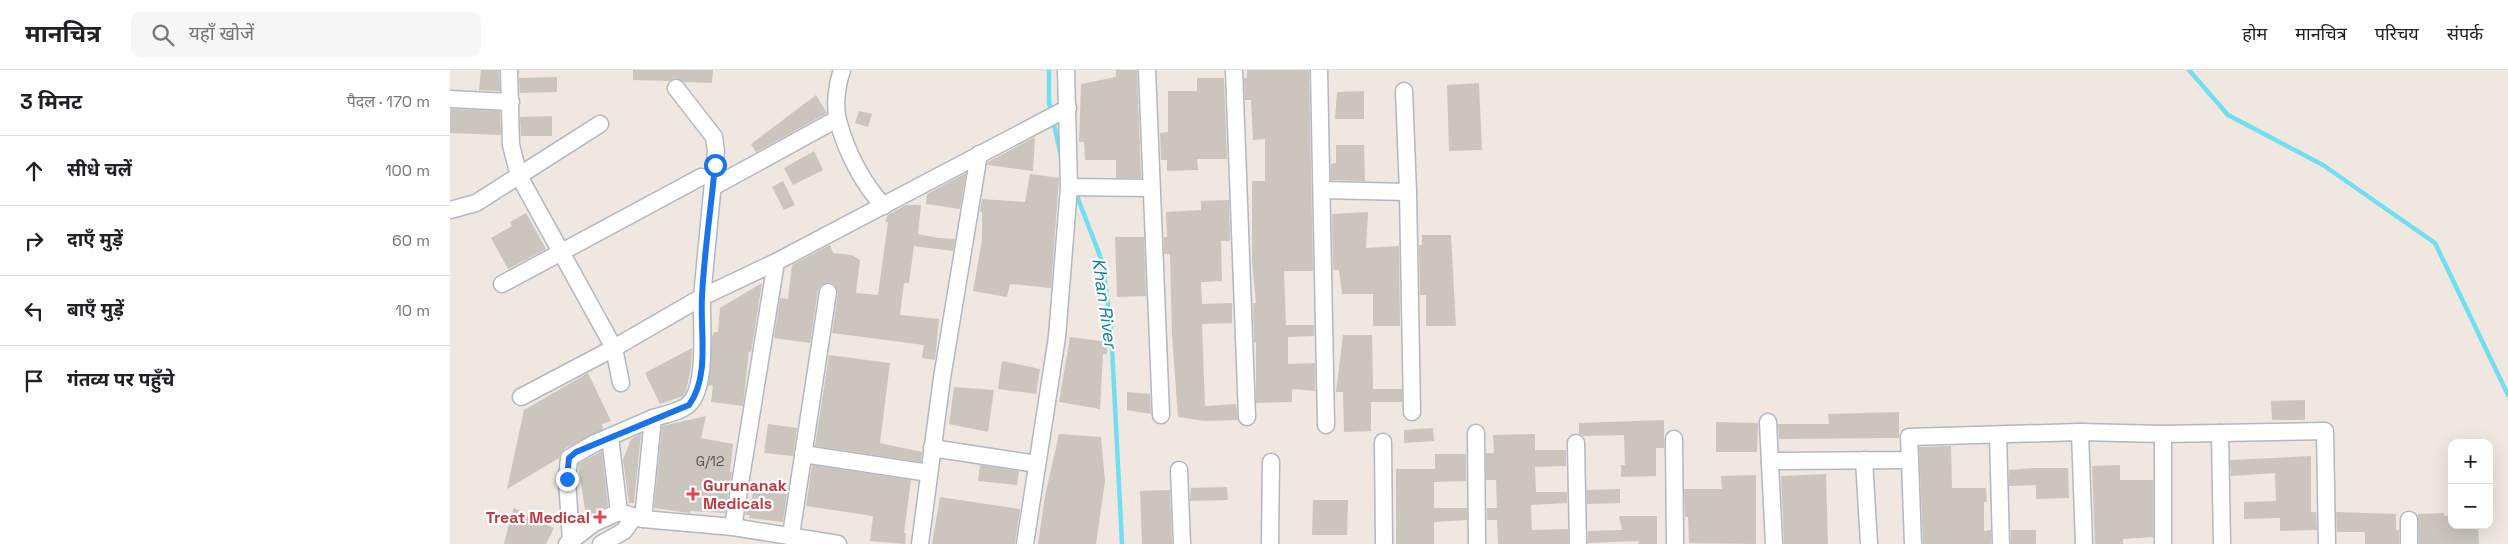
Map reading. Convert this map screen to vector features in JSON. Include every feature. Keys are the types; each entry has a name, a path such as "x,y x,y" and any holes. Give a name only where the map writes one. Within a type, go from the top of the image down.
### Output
{"street":[{"path":"509,70 511,145 519,176 614,348 621,383"},
{"path":"842,70 837,83 837,119 853,159 876,198 884,206"},
{"path":"1025,544 1057,337 1069,186 1066,70"},
{"path":"1147,70 1161,415"},
{"path":"1234,70 1247,416"},
{"path":"1319,70 1326,425"},
{"path":"569,542 567,479 569,458 653,418 689,405 697,393 700,378 707,182 716,151 714,137 676,88"},
{"path":"1404,91 1412,412"},
{"path":"450,99 511,102"},
{"path":"521,397 614,348 702,297 776,262 1068,108"},
{"path":"502,284 561,253 837,119"},
{"path":"450,210 476,203 600,124"},
{"path":"920,544 932,448 979,154"},
{"path":"1069,186 1151,188"},
{"path":"1322,190 1408,192"},
{"path":"733,527 776,262"},
{"path":"791,535 828,292"},
{"path":"601,544 624,531 639,518 653,418"},
{"path":"1768,422 1774,544"},
{"path":"1913,544 1909,437 2080,432 2163,434 2326,431 2327,544"},
{"path":"2080,432 2084,544"},
{"path":"1476,433 1478,544"},
{"path":"2220,433 2222,544"},
{"path":"2163,434 2163,544"},
{"path":"1998,435 2001,544"},
{"path":"610,437 619,512"},
{"path":"1674,439 1675,544"},
{"path":"1383,442 1384,544"},
{"path":"1576,443 1578,544"},
{"path":"932,448 1037,464"},
{"path":"803,454 929,473"},
{"path":"1864,460 1869,544"},
{"path":"1770,461 1910,460"},
{"path":"1270,544 1271,462"},
{"path":"1179,470 1182,544"},
{"path":"569,542 594,523 619,512 639,518 733,527 838,544"},
{"path":"2409,520 2409,544"}],"building":[{"path":"481,70 499,70 500,91 479,90"},
{"path":"633,70 713,70 712,83 684,82 675,78 669,81 633,80"},
{"path":"1116,70 1137,70 1141,178 1116,178 1116,160 1085,160 1084,142 1079,142 1081,84 1116,77"},
{"path":"1247,70 1309,70 1313,271 1284,271 1286,325 1314,325 1314,336 1288,337 1288,364 1315,363 1315,391 1292,389 1292,402 1256,403 1256,342 1254,342 1253,303 1256,303 1252,261 1252,181 1265,181 1265,139 1253,140 1251,100 1245,100 1244,78 1247,78"},
{"path":"557,77 557,92 520,93 519,78"},
{"path":"1197,78 1224,78 1227,159 1197,159 1198,170 1167,171 1167,160 1161,160 1160,133 1168,132 1168,91 1197,91"},
{"path":"1479,83 1482,150 1449,151 1447,85"},
{"path":"1364,91 1364,119 1335,119 1337,92"},
{"path":"816,95 827,113 756,152 751,144"},
{"path":"450,109 500,111 501,135 450,133"},
{"path":"859,111 872,114 868,127 855,123"},
{"path":"552,116 552,136 521,136 520,117"},
{"path":"1035,137 1033,171 987,165 988,162"},
{"path":"1336,145 1364,145 1365,181 1331,180 1331,164 1336,163"},
{"path":"814,151 823,170 793,185 784,168"},
{"path":"966,173 960,209 926,204 927,194"},
{"path":"1030,174 1059,178 1051,288 1010,284 1007,297 973,291 982,240 982,212 980,212 982,199 1025,202"},
{"path":"783,181 795,205 784,210 772,187"},
{"path":"1229,200 1230,241 1221,241 1222,281 1201,282 1202,304 1232,303 1232,323 1202,324 1205,406 1236,404 1238,420 1204,421 1178,417 1172,335 1170,254 1164,254 1164,237 1167,237 1166,212 1201,210 1201,201"},
{"path":"906,205 921,205 918,234 955,239 953,251 914,246 909,283 904,283 900,315 939,319 935,360 922,358 924,345 832,333 838,293 835,285 829,282 821,285 818,290 810,343 774,338 780,298 788,299 792,265 830,245 833,253 852,255 860,260 856,293 878,295 888,222 885,222 888,215"},
{"path":"1368,212 1366,248 1399,246 1400,326 1373,326 1373,294 1342,294 1339,270 1333,270 1332,214"},
{"path":"526,213 546,249 508,269 491,238 512,226 510,222"},
{"path":"1422,235 1451,235 1456,326 1426,326 1426,295 1420,295 1419,245 1422,245"},
{"path":"1115,237 1144,237 1146,296 1117,297"},
{"path":"762,283 751,352 749,351 743,406 711,402 713,385 708,386 712,337 714,332 718,332 720,308"},
{"path":"1343,335 1372,335 1373,389 1402,389 1402,402 1371,402 1371,431 1344,432 1343,392 1336,392"},
{"path":"1070,337 1108,342 1107,354 1103,354 1100,409 1059,402"},
{"path":"692,348 691,368 686,391 683,396 660,404 645,373"},
{"path":"829,355 890,363 880,443 922,452 921,462 815,446"},
{"path":"1002,361 1040,369 1036,394 998,389"},
{"path":"588,373 611,421 602,424 603,429 564,449 559,458 507,489 524,410"},
{"path":"954,387 994,390 988,432 949,424"},
{"path":"1127,392 1150,394 1151,414 1127,410"},
{"path":"2305,400 2305,420 2272,420 2271,401"},
{"path":"1899,412 1899,438 1779,439 1778,424 1829,424 1828,414"},
{"path":"706,416 701,438 733,444 730,472 732,472 725,513 690,511 690,513 654,508 662,426"},
{"path":"1664,420 1664,448 1656,448 1656,476 1621,477 1621,465 1625,465 1624,435 1583,436 1579,434 1579,423"},
{"path":"1716,422 1758,423 1757,452 1716,452"},
{"path":"768,424 797,428 793,456 764,453"},
{"path":"1433,428 1434,441 1404,443 1404,430"},
{"path":"641,434 634,503 629,503 623,460 631,439"},
{"path":"1059,434 1101,437 1105,481 1096,544 1038,544 1045,496"},
{"path":"1535,434 1535,450 1566,450 1566,466 1535,467 1536,492 1567,492 1567,503 1531,505 1532,530 1568,529 1568,544 1498,544 1497,520 1487,520 1487,508 1497,508 1496,480 1486,480 1486,453 1494,453 1493,435"},
{"path":"1951,446 1952,488 1986,488 1987,502 1984,502 1984,531 1991,530 1991,544 1923,544 1919,447"},
{"path":"602,451 608,506 586,516 578,464"},
{"path":"1435,454 1466,454 1466,481 1434,482 1434,508 1467,508 1467,520 1434,522 1434,544 1396,544 1396,469 1435,469"},
{"path":"2311,456 2311,512 2316,512 2317,530 2280,531 2280,518 2244,519 2244,502 2276,501 2275,473 2231,476 2230,460"},
{"path":"812,465 911,480 904,533 906,533 905,544 870,541 873,516 806,506"},
{"path":"980,465 1019,471 1017,485 978,481"},
{"path":"2120,465 2120,480 2153,480 2153,537 2123,539 2123,544 2095,544 2092,466"},
{"path":"2068,468 2069,498 2036,499 2036,485 2009,486 2009,470"},
{"path":"1826,474 1828,544 1784,544 1781,476"},
{"path":"1756,475 1756,544 1689,543 1688,517 1685,517 1684,489 1722,489 1721,476"},
{"path":"1227,487 1228,500 1190,501 1191,488"},
{"path":"1620,489 1620,503 1587,504 1587,490"},
{"path":"753,490 787,494 783,522 749,518 750,515 745,515 748,499 752,499"},
{"path":"1170,490 1172,544 1142,544 1140,491"},
{"path":"940,497 1020,509 1015,544 932,544"},
{"path":"1313,500 1348,500 1347,535 1312,535"},
{"path":"514,508 554,528 546,544 504,544"},
{"path":"2336,512 2396,514 2396,530 2399,530 2399,544 2365,544 2365,532 2337,532"},
{"path":"2444,513 2444,516 2448,516 2448,529 2478,529 2479,544 2419,544 2418,514"},
{"path":"1619,516 1657,516 1657,544 1638,544 1639,541 1588,543 1588,531 1622,530"},
{"path":"2011,530 2036,530 2036,544 2011,544"}],"waterway":[{"name":"Khan River","path":"1049,70 1049,102 1051,112"},
{"path":"2189,70 2228,115 2323,165 2435,243 2508,395"},
{"name":"Khan River","path":"1053,120 1061,156"},
{"name":"Khan River","path":"1075,191 1102,261 1111,327 1122,544"}],"place":[{"name":"Gurunanak Medicals","path":"693,494"},
{"name":"Treat Medical","path":"600,517"}],"route":[{"path":"567,479 569,458 576,452 653,418 689,405 697,393 700,378 702,297 715,165"}]}
